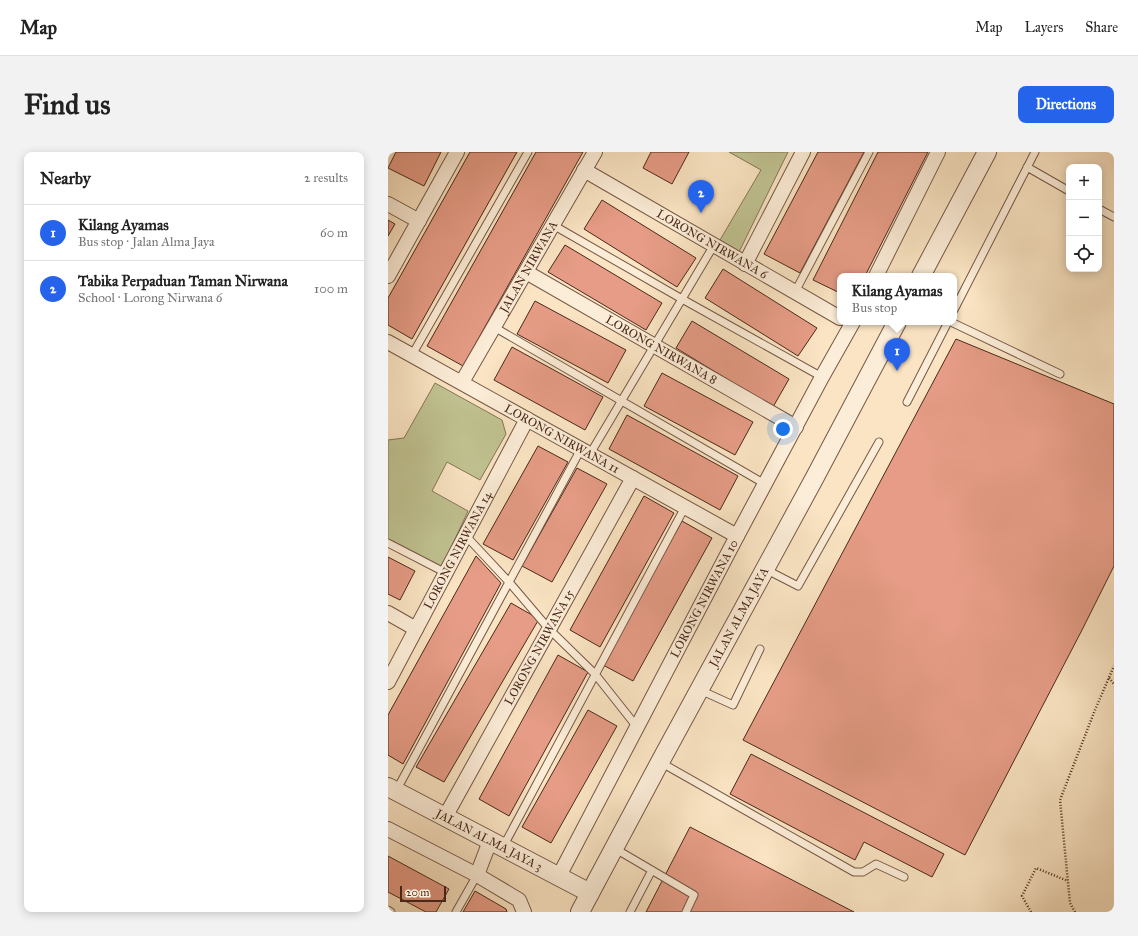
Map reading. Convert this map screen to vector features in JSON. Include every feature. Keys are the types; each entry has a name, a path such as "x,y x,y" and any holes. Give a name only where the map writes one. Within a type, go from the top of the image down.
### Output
{"street":[{"path":"389,273 457,152"},
{"name":"JALAN NIRWANA","path":"462,382 594,152"},
{"path":"745,264 803,152"},
{"path":"878,273 938,152"},
{"path":"923,273 987,152"},
{"name":"LORONG NIRWANA 6","path":"584,170 837,316"},
{"path":"388,204 418,221"},
{"name":"LORONG NIRWANA 8","path":"526,272 796,427"},
{"name":"LORONG NIRWANA 10","path":"559,876 737,536 796,427 847,325"},
{"name":"JALAN ALMA JAYA","path":"580,912 814,480 895,325"},
{"name":"LORONG NIRWANA 11","path":"388,342 737,536"},
{"name":"LORONG NIRWANA 14","path":"388,680 527,419"},
{"name":"LORONG NIRWANA 15","path":"445,817 633,478"},
{"path":"388,613 416,629"},
{"name":"JALAN ALMA JAYA 3","path":"392,789 590,892"},
{"path":"388,829 477,875 519,900 524,912"},
{"path":"477,875 496,844"}],"lane":[{"path":"412,355 528,152"},
{"path":"796,292 869,152"},
{"path":"957,304 1035,152"},
{"path":"1027,167 1066,189"},
{"path":"1102,210 1114,217"},
{"path":"553,225 682,300 822,377"},
{"path":"392,789 509,582 586,452 621,401 714,245"},
{"path":"907,402 946,325"},
{"path":"957,325 1060,374"},
{"path":"494,327 765,484"},
{"path":"765,568 798,586 879,442"},
{"path":"496,844 595,674 685,506"},
{"path":"466,536 509,582 549,629 595,674 637,726"},
{"path":"388,542 446,573"},
{"path":"699,690 733,705 760,649"},
{"path":"660,762 854,872 863,872 876,864 904,877"},
{"path":"614,848 694,895 686,912"},
{"path":"630,912 652,870"},
{"path":"456,912 477,875"}],"path":[{"path":"1075,912 1070,904 1060,800 1114,666"},
{"path":"1109,678 1114,684"},
{"path":"1032,912 1022,896 1036,868 1068,881"}],"green space":[{"path":"729,152 788,152 739,252 720,240 761,170"},
{"path":"435,383 502,420 506,434 480,480 447,462 432,491 468,511 442,567 388,539 388,440 404,438"}],"building":[{"path":"396,152 441,152 424,186 388,168"},
{"path":"470,152 517,152 412,339 388,325 388,298"},
{"path":"536,152 583,152 463,366 427,346"},
{"path":"651,152 689,152 672,184 643,168"},
{"path":"818,152 864,152 800,273 764,254"},
{"path":"878,152 928,152 867,273 837,273 837,292 813,280"},
{"path":"602,200 696,258 677,287 584,229"},
{"path":"388,220 395,224 388,236"},
{"path":"565,245 662,303 646,330 548,272"},
{"path":"723,269 817,328 798,356 705,298"},
{"path":"535,301 626,350 608,383 517,334"},
{"path":"692,321 789,379 773,407 676,348"},
{"path":"956,339 1114,404 1114,566 965,855 743,740"},
{"path":"512,347 603,397 585,430 494,380"},
{"path":"662,373 753,422 735,455 644,406"},
{"path":"627,415 738,476 720,510 609,449"},
{"path":"538,446 568,462 513,560 483,544"},
{"path":"577,468 607,484 552,582 522,566"},
{"path":"644,496 674,513 600,647 570,630"},
{"path":"682,521 712,538 633,681 603,665"},
{"path":"476,556 501,583 403,764 388,755 388,715"},
{"path":"388,557 415,571 400,600 388,594"},
{"path":"511,603 539,619 444,782 416,767"},
{"path":"558,655 588,672 509,816 479,799"},
{"path":"588,710 617,726 551,843 522,827"},
{"path":"751,754 944,854 932,877 864,842 855,860 730,794"},
{"path":"690,827 854,912 646,912"},
{"path":"388,856 449,889 436,912 426,912 388,892"},
{"path":"475,891 506,909 507,912 463,912"}],"place":[{"name":"Tabika Perpaduan Taman Nirwana","path":"701,213"},
{"name":"Kilang Ayamas","path":"897,371"}]}
